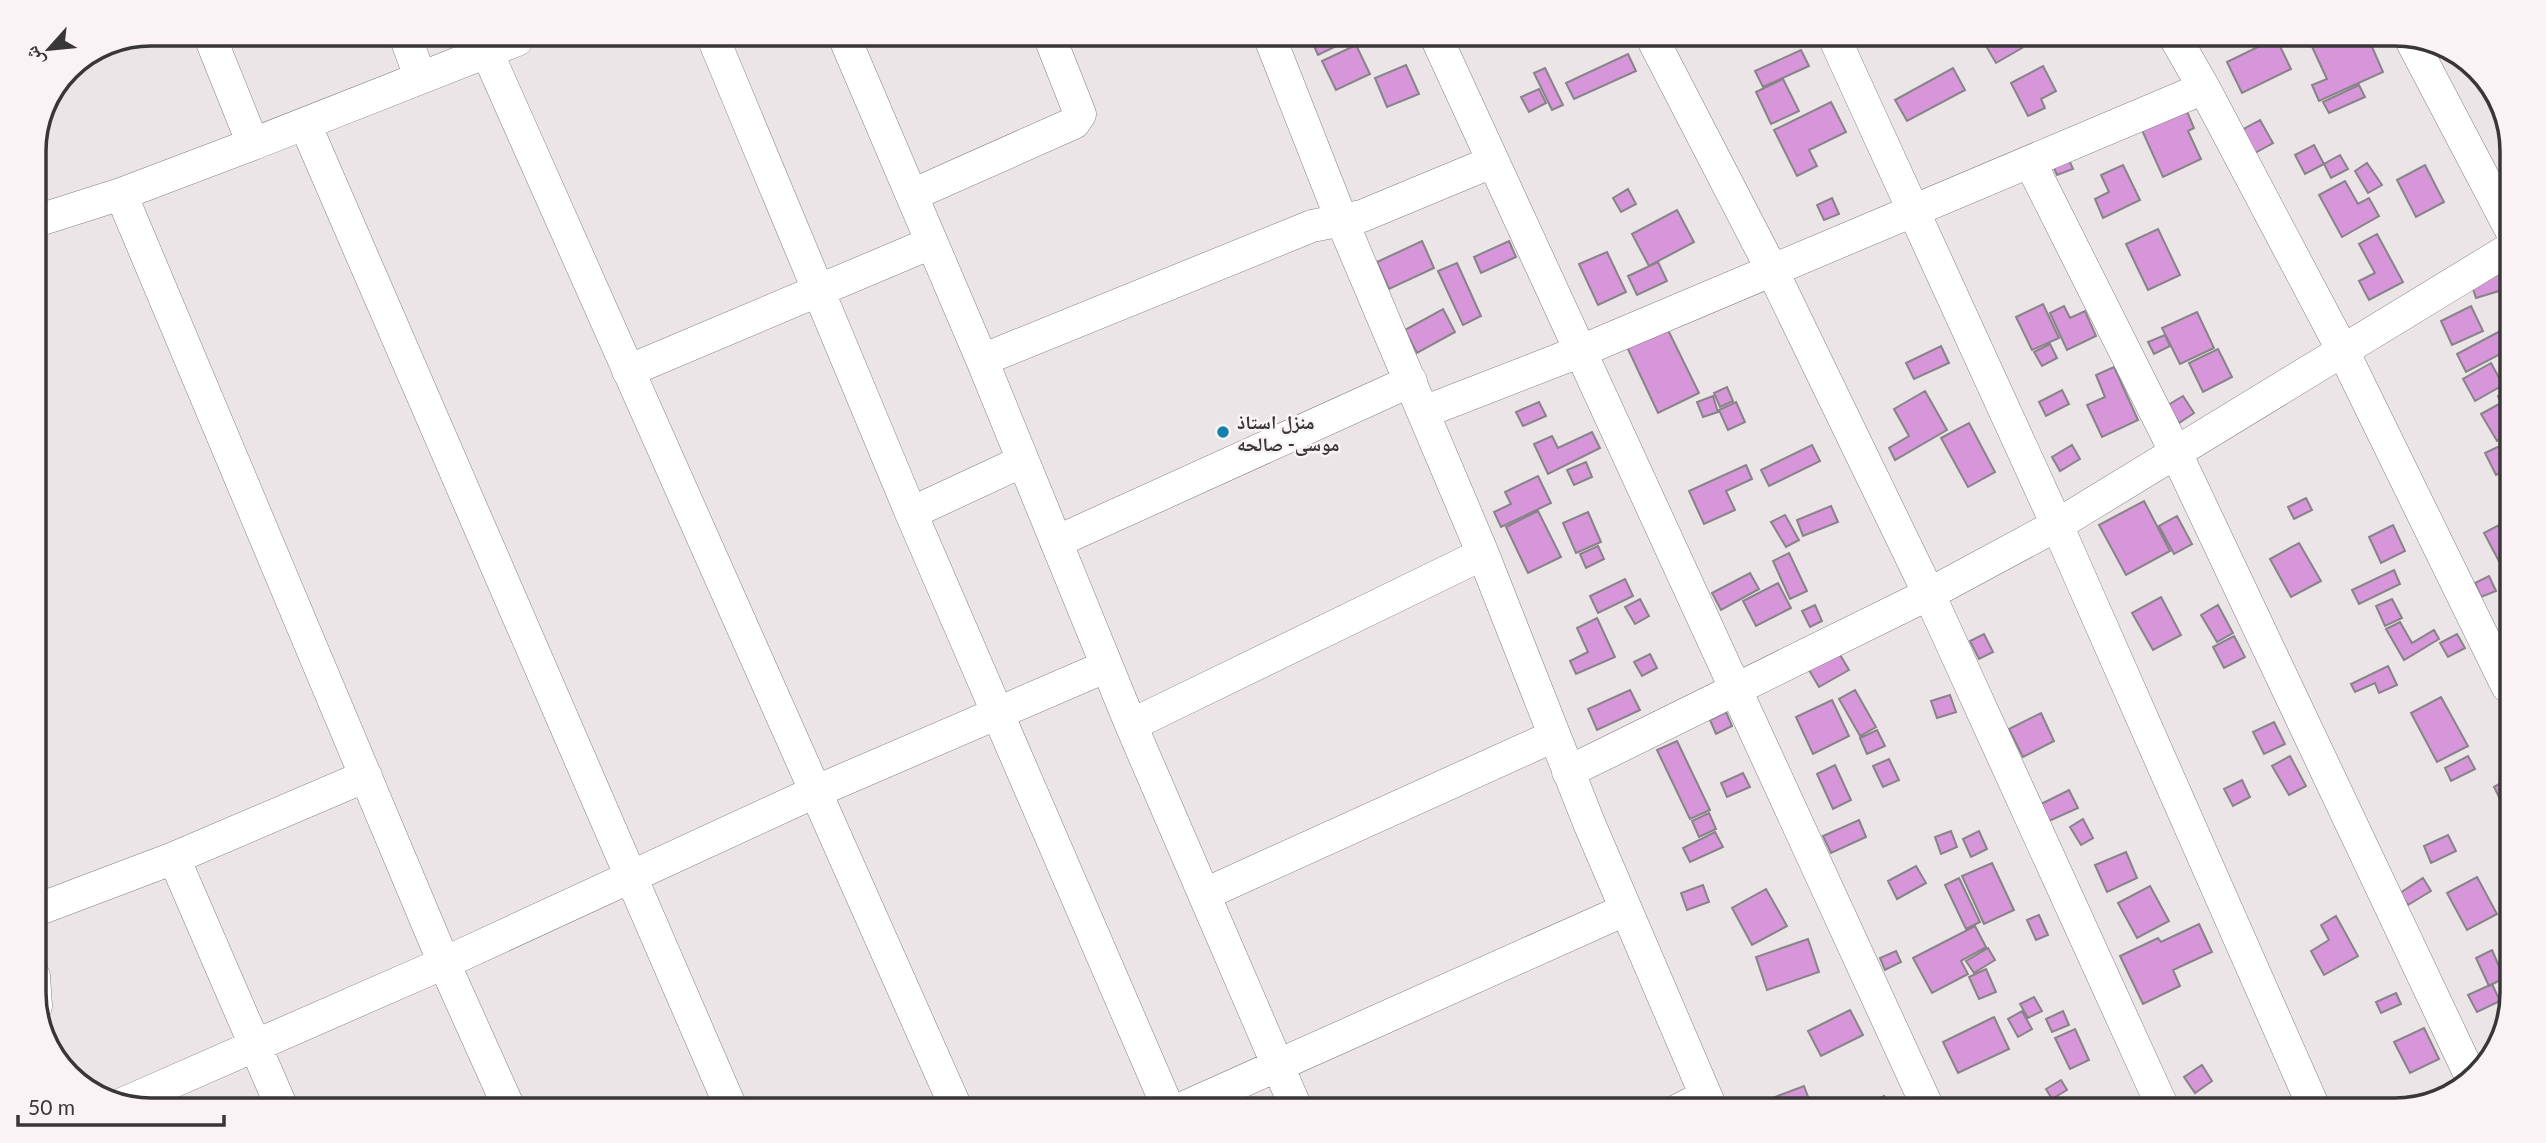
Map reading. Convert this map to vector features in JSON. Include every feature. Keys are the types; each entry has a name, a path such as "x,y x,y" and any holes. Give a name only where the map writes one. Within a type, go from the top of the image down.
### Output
{"street":[{"path":"213,45 253,144"},
{"path":"408,45 420,77"},
{"path":"46,218 121,194 504,45"},
{"path":"716,45 996,713 1164,1098"},
{"path":"848,45 982,360 1131,725 1292,1098"},
{"path":"912,195 1074,123 1080,114 1053,45"},
{"path":"1273,45 1342,220 1483,554 1568,772 1707,1098"},
{"path":"1440,45 1734,691 1923,1098"},
{"path":"1656,45 1772,270 1929,594 2159,1098"},
{"path":"1838,45 2057,525 2310,1098"},
{"path":"2180,45 2344,353 2500,672"},
{"path":"2415,48 2500,209"},
{"path":"487,52 952,1098"},
{"path":"1424,412 1581,351 2204,88"},
{"path":"304,124 727,1098"},
{"path":"982,360 1312,226 1362,216 1492,162"},
{"path":"2030,162 2177,454 2467,1069"},
{"path":"121,194 444,963 505,1098"},
{"path":"628,371 819,288 931,243"},
{"path":"1568,772 1929,594 2057,525 2344,353 2500,255"},
{"path":"1056,542 1411,381"},
{"path":"911,513 1023,461"},
{"path":"1131,725 1483,554"},
{"path":"139,1096 444,963 817,791 1107,666"},
{"path":"1205,894 1554,736"},
{"path":"46,906 174,858 366,776"},
{"path":"174,858 278,1098"},
{"path":"1206,1098 1625,910"}],"building":[{"path":"1314,45 1339,45 1318,55"},
{"path":"1356,45 1370,74 1336,90 1322,61"},
{"path":"2020,45 2022,48 1996,63 1986,46"},
{"path":"2262,45 2279,45 2291,69 2242,93 2227,62"},
{"path":"2311,45 2371,45 2383,72 2319,101 2312,85 2327,79"},
{"path":"1801,50 1809,66 1763,87 1755,71"},
{"path":"1628,54 1636,71 1574,99 1566,83"},
{"path":"1406,65 1419,94 1387,107 1375,78"},
{"path":"2043,66 2056,91 2041,99 2045,108 2028,116 2011,83"},
{"path":"1545,68 1563,105 1552,110 1534,73"},
{"path":"1953,68 1965,90 1907,121 1895,100"},
{"path":"1783,79 1799,111 1771,124 1756,92"},
{"path":"2359,85 2365,97 2329,113 2323,102"},
{"path":"1539,89 1546,103 1529,112 1521,97"},
{"path":"1831,102 1846,132 1809,150 1817,166 1797,176 1774,130"},
{"path":"2185,107 2194,128 2188,131 2201,159 2163,177 2141,128"},
{"path":"2260,120 2273,143 2255,153 2242,130"},
{"path":"2314,145 2324,164 2305,174 2295,155"},
{"path":"2066,153 2073,169 2057,175 2050,159"},
{"path":"2340,155 2348,169 2331,178 2324,164"},
{"path":"2367,163 2382,185 2368,193 2355,171"},
{"path":"2123,165 2140,200 2103,218 2095,199 2109,192 2101,175"},
{"path":"2425,165 2444,202 2416,217 2397,180"},
{"path":"2345,181 2358,204 2369,198 2379,216 2342,237 2319,195"},
{"path":"1628,189 1636,204 1621,212 1613,198"},
{"path":"1832,198 1839,214 1824,220 1817,205"},
{"path":"1677,210 1694,242 1649,266 1632,234"},
{"path":"2158,229 2180,275 2148,290 2126,244"},
{"path":"2377,234 2403,282 2369,300 2359,281 2375,273 2359,244"},
{"path":"1422,241 1434,268 1389,289 1377,262"},
{"path":"1509,241 1516,257 1481,273 1474,257"},
{"path":"1607,252 1626,292 1598,305 1579,264"},
{"path":"1658,262 1667,281 1637,295 1628,276"},
{"path":"1457,263 1481,316 1463,325 1438,271"},
{"path":"2500,270 2500,291 2476,298 2470,280"},
{"path":"2043,304 2059,338 2032,350 2016,317"},
{"path":"2064,306 2070,318 2085,311 2096,336 2067,350 2050,313"},
{"path":"2471,306 2483,331 2452,345 2441,321"},
{"path":"1443,309 1455,332 1417,353 1405,330"},
{"path":"2197,312 2214,348 2180,364 2162,328"},
{"path":"1667,328 1699,393 1658,413 1627,347"},
{"path":"2500,331 2500,354 2466,372 2457,354"},
{"path":"2165,335 2170,346 2154,354 2148,342"},
{"path":"2050,344 2057,358 2042,366 2034,352"},
{"path":"1941,346 1949,363 1914,379 1906,363"},
{"path":"2218,349 2232,377 2203,392 2189,363"},
{"path":"2491,363 2500,380 2500,387 2475,401 2463,379"},
{"path":"2114,367 2138,420 2102,437 2087,405 2105,397 2096,375"},
{"path":"1727,387 1733,401 1720,407 1714,393"},
{"path":"2062,390 2069,404 2046,416 2039,402"},
{"path":"1925,391 1947,430 1895,460 1889,448 1909,436 1894,409"},
{"path":"1713,396 1718,412 1703,417 1697,402"},
{"path":"2183,396 2194,413 2179,423 2168,405"},
{"path":"1539,402 1546,416 1523,426 1516,412"},
{"path":"1736,402 1745,422 1728,430 1719,410"},
{"path":"2500,404 2500,439 2497,441 2481,414"},
{"path":"1969,423 1995,472 1968,487 1941,438"},
{"path":"1592,432 1600,448 1548,474 1534,444 1552,436 1558,448"},
{"path":"1812,445 1820,461 1769,486 1761,470"},
{"path":"2072,445 2080,459 2060,471 2052,457"},
{"path":"2500,446 2500,473 2496,475 2485,453"},
{"path":"1586,462 1592,477 1574,485 1567,470"},
{"path":"1746,465 1752,479 1726,491 1735,510 1704,524 1689,491"},
{"path":"1538,476 1551,503 1501,527 1494,512 1511,504 1505,492"},
{"path":"2306,498 2312,510 2294,519 2288,507"},
{"path":"2144,501 2170,551 2126,575 2099,525"},
{"path":"1831,506 1838,522 1803,536 1797,520"},
{"path":"1538,511 1561,557 1528,573 1506,527"},
{"path":"1588,512 1601,542 1576,553 1563,523"},
{"path":"1785,515 1799,540 1786,547 1771,522"},
{"path":"2177,516 2192,544 2174,554 2159,526"},
{"path":"2393,525 2405,551 2381,563 2369,537"},
{"path":"2500,527 2500,563 2484,533"},
{"path":"2299,543 2321,581 2291,597 2270,559"},
{"path":"1598,546 1604,559 1586,568 1580,554"},
{"path":"1789,553 1807,591 1790,599 1773,561"},
{"path":"2394,570 2400,584 2359,604 2352,590"},
{"path":"1750,573 1759,589 1721,610 1712,593"},
{"path":"2489,576 2496,591 2481,597 2475,583"},
{"path":"1625,579 1633,596 1598,613 1590,596"},
{"path":"1778,583 1791,608 1756,626 1743,601"},
{"path":"2161,597 2181,635 2153,650 2132,613"},
{"path":"1640,599 1649,616 1635,624 1625,607"},
{"path":"2392,599 2402,618 2385,626 2376,606"},
{"path":"1815,605 1822,621 1810,627 1802,611"},
{"path":"2218,605 2233,633 2217,642 2201,615"},
{"path":"1597,618 1615,657 1576,674 1570,661 1588,652 1577,628"},
{"path":"2400,622 2412,643 2434,630 2439,639 2404,660 2386,629"},
{"path":"1984,634 1993,652 1979,659 1970,641"},
{"path":"2457,634 2465,648 2448,657 2440,643"},
{"path":"2234,636 2245,657 2224,668 2213,647"},
{"path":"1839,653 1849,670 1819,687 1809,670"},
{"path":"1650,654 1657,668 1642,676 1634,662"},
{"path":"2388,666 2397,685 2379,693 2375,683 2355,692 2351,684"},
{"path":"1630,690 1640,710 1597,730 1588,709"},
{"path":"1855,690 1876,727 1860,736 1839,699"},
{"path":"1950,695 1956,712 1937,718 1931,701"},
{"path":"2441,697 2468,746 2437,762 2411,713"},
{"path":"1832,700 1849,736 1813,754 1796,717"},
{"path":"1726,712 1732,726 1716,734 1710,720"},
{"path":"2041,713 2054,741 2023,757 2009,729"},
{"path":"2274,722 2285,744 2264,754 2253,732"},
{"path":"1877,730 1885,746 1867,754 1860,738"},
{"path":"1677,741 1710,810 1690,819 1657,750"},
{"path":"2290,756 2306,786 2289,795 2272,766"},
{"path":"2468,756 2475,769 2451,781 2445,768"},
{"path":"1889,759 1899,780 1883,787 1873,766"},
{"path":"1835,765 1851,800 1833,809 1817,774"},
{"path":"1743,773 1750,787 1727,797 1721,783"},
{"path":"2242,780 2250,797 2233,806 2224,789"},
{"path":"2500,784 2500,797 2499,797 2494,787"},
{"path":"2069,790 2078,808 2049,821 2041,804"},
{"path":"1709,813 1716,829 1699,837 1692,821"},
{"path":"2083,819 2093,838 2081,845 2070,827"},
{"path":"1859,820 1866,837 1831,853 1823,836"},
{"path":"1951,831 1957,847 1941,854 1935,837"},
{"path":"1979,831 1987,849 1971,857 1963,839"},
{"path":"1715,832 1723,847 1690,862 1683,848"},
{"path":"2448,835 2456,851 2431,863 2424,846"},
{"path":"2126,852 2137,878 2107,892 2095,865"},
{"path":"1992,863 2014,910 1984,924 1962,876"},
{"path":"1916,866 1926,883 1897,899 1888,881"},
{"path":"2477,877 2497,914 2467,930 2447,893"},
{"path":"1959,878 1980,922 1966,929 1945,885"},
{"path":"2423,878 2431,891 2408,905 2400,893"},
{"path":"1703,885 1709,902 1687,910 1681,893"},
{"path":"2150,886 2169,921 2137,938 2118,903"},
{"path":"1766,889 1787,926 1752,945 1732,908"},
{"path":"2039,915 2048,935 2036,940 2027,920"},
{"path":"2336,916 2358,956 2324,975 2311,951 2329,940 2321,925"},
{"path":"2199,924 2212,952 2173,970 2180,986 2143,1004 2120,956 2158,938 2161,942"},
{"path":"1975,926 1986,947 1961,961 1968,974 1932,993 1913,958"},
{"path":"1808,939 1819,972 1767,990 1756,957"},
{"path":"1988,948 1995,960 1974,973 1966,961"},
{"path":"2492,950 2500,969 2500,980 2489,986 2476,958"},
{"path":"1896,951 1901,962 1885,970 1880,958"},
{"path":"1986,969 1996,992 1979,999 1969,977"},
{"path":"2492,984 2499,1001 2477,1012 2468,995"},
{"path":"2396,993 2401,1004 2381,1013 2376,1002"},
{"path":"2034,997 2042,1011 2028,1018 2020,1004"},
{"path":"1850,1010 1863,1035 1821,1056 1808,1031"},
{"path":"2022,1011 2032,1029 2018,1037 2008,1019"},
{"path":"2063,1011 2069,1025 2052,1032 2046,1019"},
{"path":"1994,1017 2009,1049 1958,1073 1943,1042"},
{"path":"2424,1028 2439,1059 2410,1073 2394,1042"},
{"path":"2075,1029 2089,1060 2070,1069 2055,1038"},
{"path":"2202,1065 2212,1081 2195,1093 2184,1077"},
{"path":"2061,1080 2067,1090 2051,1098 2046,1089"},
{"path":"1804,1086 1808,1098 1773,1098"}],"place":[{"name":"منزل استاذ موسى- صالحه","path":"1223,432"}]}
